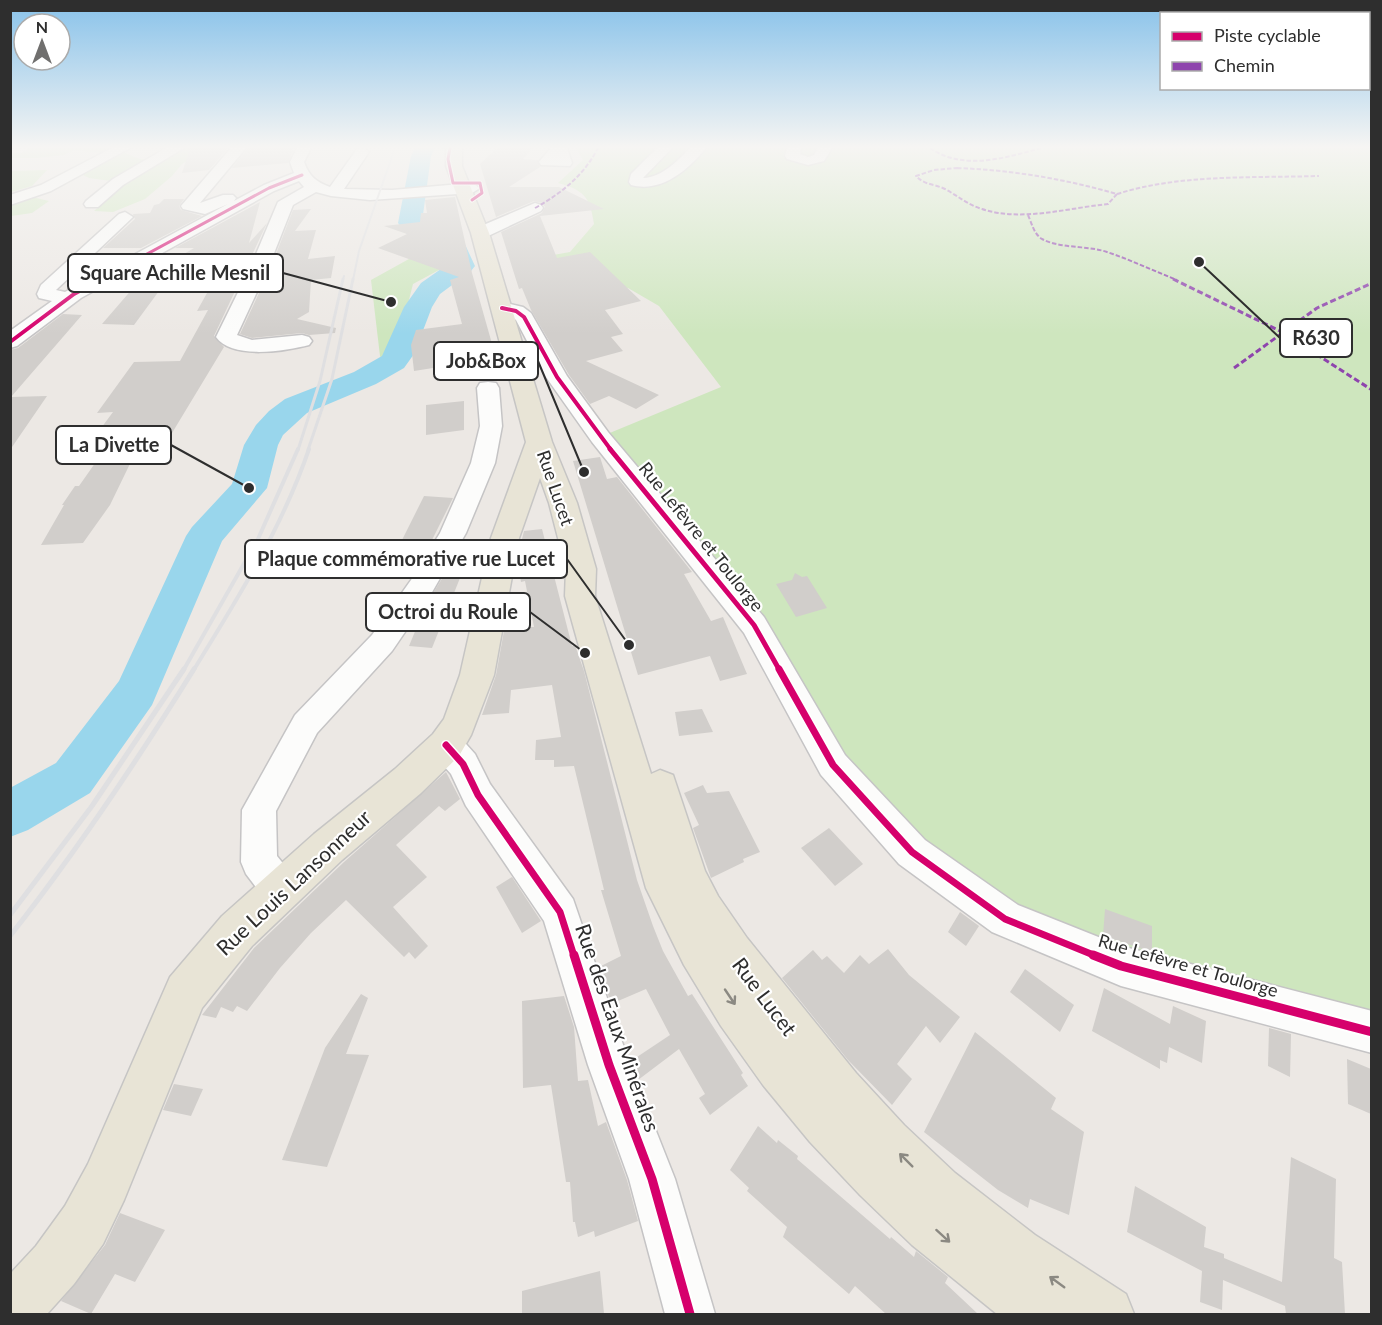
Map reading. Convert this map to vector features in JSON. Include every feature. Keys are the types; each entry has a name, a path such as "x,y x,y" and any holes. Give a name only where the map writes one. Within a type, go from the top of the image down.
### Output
{"main road":[{"name":"Rue Lucet","path":"473,210 539,442 563,503 581,570 580,596 666,888 688,934 751,1029 796,1089 834,1133 948,1240 1041,1314"},
{"name":"Rue Louis Lansonneur","path":"11,1314 55,1265 84,1225 106,1182 186,993 237,931 328,847 408,781 446,745 459,725 477,675 505,538 539,442"},
{"name":"Rue Lucet","path":"581,570 599,598 694,894 725,945 804,1049 837,1088 932,1185 974,1222 1065,1288 1106,1314"}],"street":[{"path":"10,342 68,298 231,210"},
{"path":"283,210 260,266 226,337 233,343 248,345 302,341"},
{"path":"480,233 531,210"},
{"path":"68,298 46,294 47,289 125,217"},
{"name":"Rue Lefèvre et Toulorge","path":"502,308 516,311 524,317 557,377 611,451 754,624 833,765 912,852 1005,919 1121,966 1371,1032"},
{"path":"281,890 259,862 259,810 306,724 382,643 421,587 453,533 483,463 491,426 488,388"},
{"name":"Rue des Eaux Minérales","path":"446,745 463,764 478,795 561,912 609,1065 652,1179 690,1314"}],"green space":[{"path":"10,210 36,210 32,213 11,216"},
{"path":"95,210 118,210 113,212"},
{"path":"591,210 1371,210 1371,1032 1121,966 912,852 754,625 600,437 721,387 659,306 628,288 587,291 542,257 570,252 594,224"},
{"path":"418,254 450,264 413,284 396,351 384,364 380,356 371,280"}],"building":[{"path":"152,210 181,210 202,216 141,248 103,248 135,219 133,214 150,213"},
{"path":"246,210 258,210 249,243 267,223 214,336 224,347 169,438 142,439 110,505 83,543 41,545 64,505 62,505 75,486 79,486 112,439 93,439 113,412 97,413 134,362 180,361 208,310 197,311 222,266 173,272 134,325 102,324 140,280 194,248 175,248"},
{"path":"293,210 310,210 295,231 316,230 308,259 335,256 331,278 311,280 309,312 297,319 336,328 335,333 309,335 302,333 252,338 240,334 271,267"},
{"path":"427,210 458,210 472,273 496,358 414,371 411,345 416,330 462,324 450,280 459,277 378,248 407,234 384,226 420,222 421,213 427,213"},
{"path":"494,210 513,210 496,217"},
{"path":"544,210 596,210 540,216 557,258 590,252 641,301 605,310 623,334 611,337 623,351 586,361 659,395 636,409 609,396 590,404 569,375 531,310 522,288 519,289 501,232 542,213"},
{"path":"63,314 82,315 11,397 47,396 10,450 10,350 18,348"},
{"path":"464,401 464,430 426,435 426,405"},
{"path":"600,457 607,479 617,477 692,572 684,574 711,621 723,617 747,674 720,681 710,656 638,675 573,461"},
{"path":"424,496 453,498 428,548 399,546"},
{"path":"542,529 572,646 575,645 584,671 637,880 653,926 663,951 688,996 692,994 743,1073 741,1075 748,1086 710,1115 699,1098 705,1094 679,1049 638,1080 632,1064 631,1061 670,1035 646,989 611,1004 599,967 621,956 601,890 604,890 574,766 554,767 554,760 535,760 536,740 561,737 552,685 511,690 509,713 482,715 496,675 504,631 516,630 516,627 534,627 525,581 521,582 517,559 524,531"},
{"path":"446,572 462,573 432,648 409,646 426,605"},
{"path":"795,573 802,577 807,576 827,608 796,617 776,584 792,580"},
{"path":"702,709 713,732 679,736 675,712"},
{"path":"446,772 460,799 445,811 439,806 396,845 427,877 393,907 428,946 415,959 409,952 404,957 346,900 311,933 247,1011 237,1006 233,1012 221,1007 216,1018 202,1015 254,948 344,862"},
{"path":"703,785 707,793 729,791 760,852 711,878 693,828 699,825 684,793"},
{"path":"829,828 863,864 835,886 801,848"},
{"path":"512,877 541,921 522,933 496,887"},
{"path":"1105,909 1152,926 1152,952 1103,936"},
{"path":"960,912 979,926 966,946 948,932"},
{"path":"888,949 909,975 960,1017 940,1043 926,1026 897,1064 912,1079 892,1105 848,1060 782,978 813,950 822,960 827,956 844,973 860,955 869,964"},
{"path":"1025,969 1074,1005 1060,1032 1010,992"},
{"path":"1104,988 1170,1024 1173,1006 1206,1021 1202,1063 1169,1047 1167,1063 1160,1060 1160,1069 1092,1031"},
{"path":"361,994 368,998 346,1054 369,1055 327,1167 282,1160 325,1048"},
{"path":"564,996 574,1027 578,1081 588,1080 598,1126 606,1122 627,1180 638,1221 595,1237 594,1231 578,1237 575,1222 573,1222 570,1182 566,1182 551,1085 523,1088 522,1001"},
{"path":"1269,1028 1291,1034 1290,1077 1268,1066"},
{"path":"975,1032 1056,1098 1051,1109 1084,1132 1069,1215 1030,1199 1028,1208 998,1190 924,1132"},
{"path":"1347,1059 1371,1069 1371,1114 1348,1104"},
{"path":"174,1084 203,1089 191,1116 163,1110"},
{"path":"758,1126 777,1143 778,1140 798,1156 797,1159 890,1239 891,1237 914,1257 916,1251 948,1277 945,1283 978,1314 886,1314 855,1286 849,1294 783,1237 787,1227 747,1191 749,1188 730,1170"},
{"path":"1291,1157 1336,1179 1334,1258 1342,1262 1345,1314 1286,1314 1285,1306 1223,1280 1222,1310 1200,1302 1202,1271 1127,1232 1135,1186 1206,1227 1204,1247 1224,1254 1224,1258 1282,1282"},
{"path":"120,1213 165,1230 135,1282 115,1274 91,1314 61,1301 105,1245"},
{"path":"600,1271 604,1314 522,1314 522,1291"}],"waterway":[{"path":"10,814 73,778 136,692 205,536 249,488 261,445 268,432 280,418 296,406 365,378 393,362 399,354 418,307 430,289 462,266 454,245 415,229 410,223 412,210"}],"railway":[{"path":"353,280 359,251 373,210"},
{"path":"343,280 344,276"},
{"path":"298,450 320,381 343,279"},
{"path":"308,450 332,379 353,279"},
{"path":"183,671 258,539 298,449"},
{"path":"193,671 272,535 309,449"},
{"path":"10,915 92,806 184,669"},
{"path":"10,936 106,805 194,669"}],"marked path":[{"path":"984,210 1018,214 1064,210"},
{"path":"1028,215 1036,234 1043,239 1055,244 1083,246 1107,252 1191,286 1280,331 1372,390"},
{"path":"1234,368 1317,308 1354,289 1372,283"}],"cycle path":[{"path":"10,342 74,294 229,210"},
{"path":"502,308 516,311 524,317 557,377 600,437 754,625 833,765 912,852 1005,919 1121,966 1372,1032"},
{"path":"446,745 463,764 478,795 560,912 609,1065 652,1179 690,1314"}],"place":[{"name":"R630","path":"1199,262"},
{"name":"Square Achille Mesnil","path":"391,302"},
{"name":"Job&Box","path":"584,472"},
{"name":"La Divette","path":"249,488"},
{"name":"Plaque commémorative rue Lucet","path":"629,645"},
{"name":"Octroi du Roule","path":"585,653"}]}
